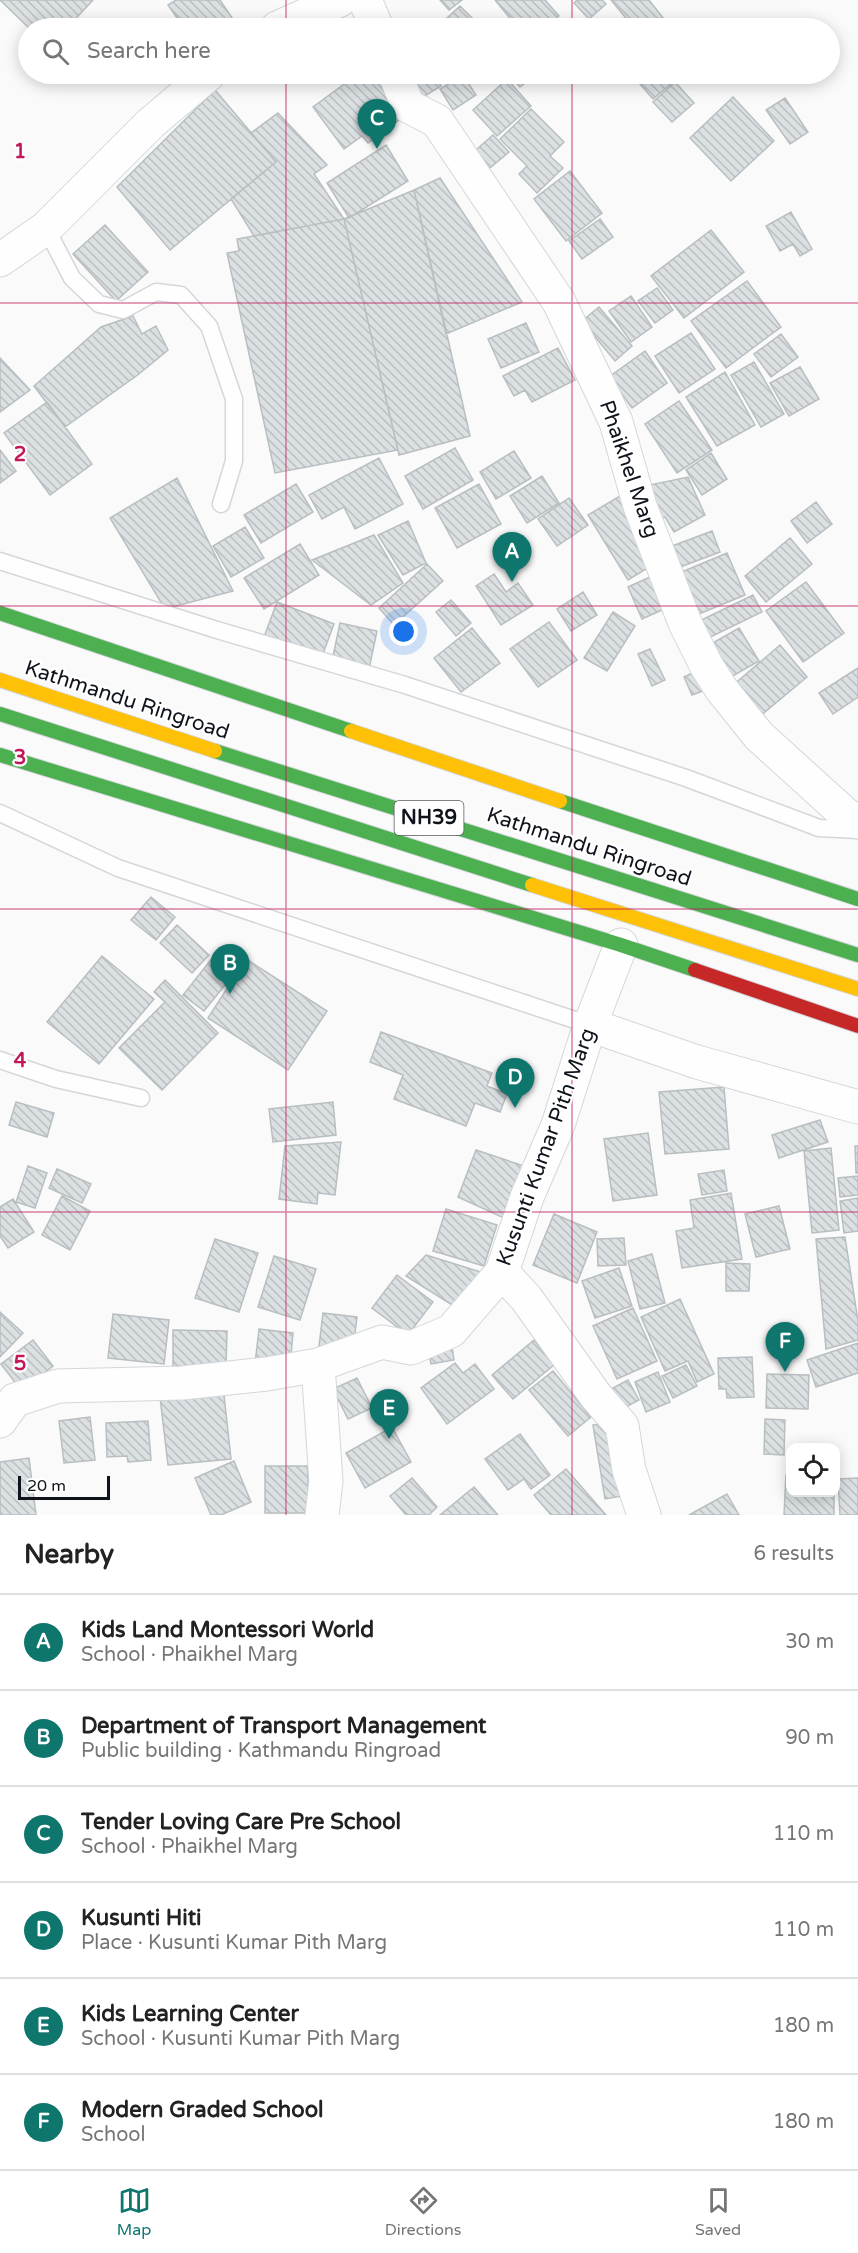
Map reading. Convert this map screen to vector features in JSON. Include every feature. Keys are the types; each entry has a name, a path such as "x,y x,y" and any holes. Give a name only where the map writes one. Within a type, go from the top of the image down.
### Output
{"main road":[{"path":"0,613 486,777 858,898"},
{"name":"Kathmandu Ringroad","path":"0,680 858,955"},
{"name":"NH39","path":"0,714 858,989"},
{"path":"0,755 621,945 858,1026"}],"street":[{"path":"300,18 340,0"},
{"path":"365,0 373,18"},
{"path":"2,256 46,228 150,123 196,84"},
{"name":"Phaikhel Marg","path":"398,84 408,106 437,121 558,302 616,422 640,506 685,622 706,665 722,690 759,736 845,814 858,822"},
{"name":"Kusunti Kumar Pith Marg","path":"0,1421 15,1400 58,1386 182,1383 267,1374 318,1365 382,1342 411,1348 451,1331 502,1272 527,1197 558,1125 590,1025 621,945"},
{"path":"590,1025 697,1062 858,1107"},
{"path":"502,1272 526,1298 596,1396 622,1426 629,1470 645,1515"},
{"path":"318,1365 326,1481 322,1515"}],"lane":[{"path":"46,228 72,278 99,304 123,310 156,292 181,295 209,326 234,399 234,461 221,504"},
{"path":"0,561 217,630 405,685 686,778 819,828 858,830"},
{"path":"0,813 118,868 590,1025"},
{"path":"0,1060 56,1079 141,1098"}],"building":[{"path":"0,0 93,0 76,18 19,18"},
{"path":"176,0 220,0 232,18 177,18 168,5"},
{"path":"440,0 462,0 449,10"},
{"path":"495,0 545,0 559,16 556,18 510,18"},
{"path":"577,0 602,0 606,4 588,18 574,3"},
{"path":"611,0 649,0 663,18 626,18"},
{"path":"460,6 472,18 447,18"},
{"path":"344,84 378,84 403,117 368,143 362,136 344,149 313,107"},
{"path":"407,84 440,84 441,86 415,102"},
{"path":"448,84 469,84 476,95 453,110 440,89"},
{"path":"502,84 511,84 531,106 497,136 473,110"},
{"path":"640,84 671,84 653,99"},
{"path":"673,84 677,84 694,103 672,122 653,102"},
{"path":"215,90 276,162 170,250 117,187"},
{"path":"733,97 774,141 731,181 690,138"},
{"path":"785,98 808,132 790,144 766,110"},
{"path":"531,109 564,142 550,156 563,168 537,193 519,174 527,166 500,139"},
{"path":"278,113 327,165 314,174 344,219 254,236 231,199 276,162 251,133"},
{"path":"493,135 509,152 485,172 470,155"},
{"path":"386,145 408,181 349,218 327,183"},
{"path":"570,171 602,213 566,241 534,199"},
{"path":"440,178 522,302 446,334 414,190"},
{"path":"414,190 470,436 399,455 344,219"},
{"path":"791,212 812,249 800,256 793,244 780,251 766,226"},
{"path":"344,219 398,450 275,473 227,253 239,251 237,239"},
{"path":"600,219 613,237 582,259 569,241"},
{"path":"105,225 148,272 116,301 73,254"},
{"path":"711,230 744,272 684,318 651,276"},
{"path":"747,281 781,327 726,368 691,321"},
{"path":"657,288 673,310 655,323 638,301"},
{"path":"631,296 652,327 631,342 609,311"},
{"path":"599,307 632,346 615,361 582,321"},
{"path":"133,316 142,334 156,326 168,350 139,374 65,427 34,386 101,327"},
{"path":"526,323 539,352 501,368 488,339"},
{"path":"691,333 715,369 679,393 655,356"},
{"path":"781,334 798,357 771,377 754,354"},
{"path":"558,348 575,380 532,402 525,390 514,396 503,376"},
{"path":"645,351 667,383 632,408 609,377"},
{"path":"0,358 30,390 0,412"},
{"path":"754,362 784,414 761,427 731,375"},
{"path":"800,367 819,399 789,416 770,383"},
{"path":"725,372 755,425 717,446 686,397"},
{"path":"679,401 712,450 677,473 645,424"},
{"path":"47,402 92,464 50,495 4,433"},
{"path":"455,448 473,480 423,509 405,476"},
{"path":"0,450 16,471 0,483"},
{"path":"514,451 531,478 496,499 480,472"},
{"path":"711,453 727,479 702,495 686,470"},
{"path":"379,458 403,504 355,529 344,507 322,519 309,495"},
{"path":"542,476 559,503 527,523 510,496"},
{"path":"688,477 705,515 674,532 665,517 648,521 645,486"},
{"path":"177,478 233,591 165,609 110,518"},
{"path":"296,484 313,512 261,543 244,515"},
{"path":"479,484 501,524 457,548 435,508"},
{"path":"625,493 656,563 628,580 588,515"},
{"path":"569,498 588,525 557,546 538,519"},
{"path":"816,502 832,524 807,543 791,521"},
{"path":"408,521 426,563 403,575 378,535"},
{"path":"245,527 264,558 231,577 213,546"},
{"path":"712,531 720,552 675,569 667,548"},
{"path":"374,535 403,583 371,605 312,560"},
{"path":"790,538 812,564 766,602 745,576"},
{"path":"300,544 319,575 264,609 244,578"},
{"path":"727,553 745,595 694,616 677,574"},
{"path":"427,564 443,581 394,625 379,608"},
{"path":"659,573 673,605 642,619 628,587"},
{"path":"494,574 506,592 518,583 533,605 501,625 476,586"},
{"path":"806,582 844,633 803,662 766,611"},
{"path":"583,592 597,615 571,631 557,609"},
{"path":"753,595 762,612 700,642 691,625"},
{"path":"451,600 471,623 456,636 436,612"},
{"path":"277,602 334,624 321,659 264,637"},
{"path":"613,612 635,626 607,671 584,658"},
{"path":"549,622 577,660 538,687 510,649"},
{"path":"340,623 377,631 369,669 332,661"},
{"path":"472,628 500,663 461,692 434,658"},
{"path":"739,628 759,661 724,681 704,648"},
{"path":"780,645 807,677 759,717 732,686"},
{"path":"650,649 665,680 652,686 638,654"},
{"path":"858,668 858,697 833,714 819,693"},
{"path":"700,670 708,689 692,695 684,677"},
{"path":"151,897 175,917 156,940 131,920"},
{"path":"177,925 209,955 192,973 160,943"},
{"path":"217,952 238,969 204,1011 183,995"},
{"path":"102,956 154,999 99,1064 47,1022"},
{"path":"246,959 327,1011 288,1070 208,1018"},
{"path":"165,980 218,1033 162,1090 119,1048 165,1002 154,992"},
{"path":"381,1032 492,1073 487,1086 507,1094 500,1112 475,1103 466,1126 394,1099 403,1075 370,1062"},
{"path":"724,1087 729,1149 665,1154 659,1092"},
{"path":"16,1102 54,1113 47,1137 9,1125"},
{"path":"333,1102 336,1135 273,1142 269,1109"},
{"path":"820,1120 828,1142 779,1158 772,1135"},
{"path":"648,1133 657,1195 613,1201 604,1139"},
{"path":"341,1142 335,1195 318,1193 317,1204 279,1199 285,1146"},
{"path":"855,1146 858,1146 858,1173 856,1173"},
{"path":"831,1148 839,1230 812,1233 804,1151"},
{"path":"476,1150 536,1170 517,1224 458,1197"},
{"path":"28,1166 47,1173 35,1208 16,1202"},
{"path":"57,1169 91,1184 82,1203 49,1188"},
{"path":"724,1170 727,1191 702,1195 698,1174"},
{"path":"858,1176 858,1195 840,1197 838,1178"},
{"path":"731,1193 742,1259 682,1268 676,1231 694,1228 690,1200"},
{"path":"62,1196 90,1211 70,1250 42,1235"},
{"path":"858,1198 858,1231 844,1233 840,1201"},
{"path":"13,1199 34,1232 8,1248 0,1236 0,1207"},
{"path":"779,1206 790,1249 756,1257 745,1214"},
{"path":"446,1209 497,1225 484,1266 433,1251"},
{"path":"554,1214 597,1232 577,1283 533,1265"},
{"path":"845,1237 858,1321 858,1340 826,1349 816,1239"},
{"path":"624,1238 626,1265 598,1266 597,1239"},
{"path":"215,1239 258,1253 239,1312 195,1298"},
{"path":"652,1254 665,1303 640,1309 628,1261"},
{"path":"426,1255 484,1273 457,1308 406,1276"},
{"path":"274,1256 316,1269 300,1320 258,1307"},
{"path":"726,1263 750,1264 749,1291 726,1291"},
{"path":"619,1268 632,1306 595,1318 582,1281"},
{"path":"397,1275 433,1302 408,1335 372,1308"},
{"path":"680,1299 714,1374 697,1382 688,1361 665,1371 641,1317"},
{"path":"633,1308 657,1361 617,1379 593,1326"},
{"path":"0,1312 23,1333 0,1357"},
{"path":"323,1313 357,1317 353,1350 319,1346"},
{"path":"113,1314 169,1320 164,1364 108,1358"},
{"path":"259,1329 293,1333 290,1367 255,1364"},
{"path":"173,1330 227,1331 226,1367 173,1366"},
{"path":"33,1340 53,1366 21,1390 1,1364"},
{"path":"451,1340 454,1360 431,1364 427,1344"},
{"path":"534,1340 554,1365 513,1399 492,1375"},
{"path":"858,1343 858,1373 816,1387 807,1360"},
{"path":"752,1357 754,1397 727,1398 726,1389 719,1389 718,1358"},
{"path":"455,1363 463,1373 475,1364 494,1389 447,1424 421,1388"},
{"path":"686,1365 697,1386 673,1398 662,1376"},
{"path":"553,1371 591,1417 568,1436 529,1390"},
{"path":"658,1372 670,1402 646,1412 635,1382"},
{"path":"767,1374 809,1375 808,1409 766,1408"},
{"path":"357,1378 372,1408 348,1419 333,1389"},
{"path":"628,1380 639,1400 620,1410 609,1390"},
{"path":"223,1386 231,1459 168,1465 160,1397"},
{"path":"90,1417 95,1460 64,1463 59,1421"},
{"path":"765,1419 785,1420 784,1455 764,1454"},
{"path":"148,1421 151,1460 128,1462 127,1456 107,1457 106,1423"},
{"path":"611,1422 623,1496 605,1499 593,1425"},
{"path":"392,1427 411,1462 365,1488 346,1453"},
{"path":"520,1434 550,1475 531,1489 524,1479 508,1490 485,1459"},
{"path":"29,1458 36,1515 0,1515 0,1462"},
{"path":"234,1461 251,1502 221,1515 211,1515 195,1478"},
{"path":"265,1466 308,1466 308,1513 265,1513"},
{"path":"566,1469 606,1515 551,1515 534,1495"},
{"path":"786,1475 786,1497 834,1497 834,1515 784,1515"},
{"path":"412,1478 437,1507 429,1515 406,1515 390,1496"},
{"path":"858,1478 858,1515 840,1515 840,1479"},
{"path":"474,1487 498,1515 440,1515"},
{"path":"727,1494 739,1515 689,1515"}],"traffic: fast":[{"path":"0,613 351,731"},
{"path":"0,714 532,885"},
{"path":"215,751 858,955"},
{"path":"0,755 621,945 695,970"},
{"path":"560,801 858,899"}],"traffic: slow":[{"path":"0,680 215,751"},
{"path":"351,731 560,801"},
{"path":"532,885 858,989"}],"traffic: jam":[{"path":"695,970 858,1026"}],"place":[{"name":"Tender Loving Care Pre School","path":"377,149"},
{"name":"Kids Land Montessori World","path":"512,582"},
{"name":"Department of Transport Management","path":"230,994"},
{"name":"Kusunti Hiti","path":"515,1108"},
{"name":"Modern Graded School","path":"785,1372"},
{"name":"Kids Learning Center","path":"389,1439"}]}
